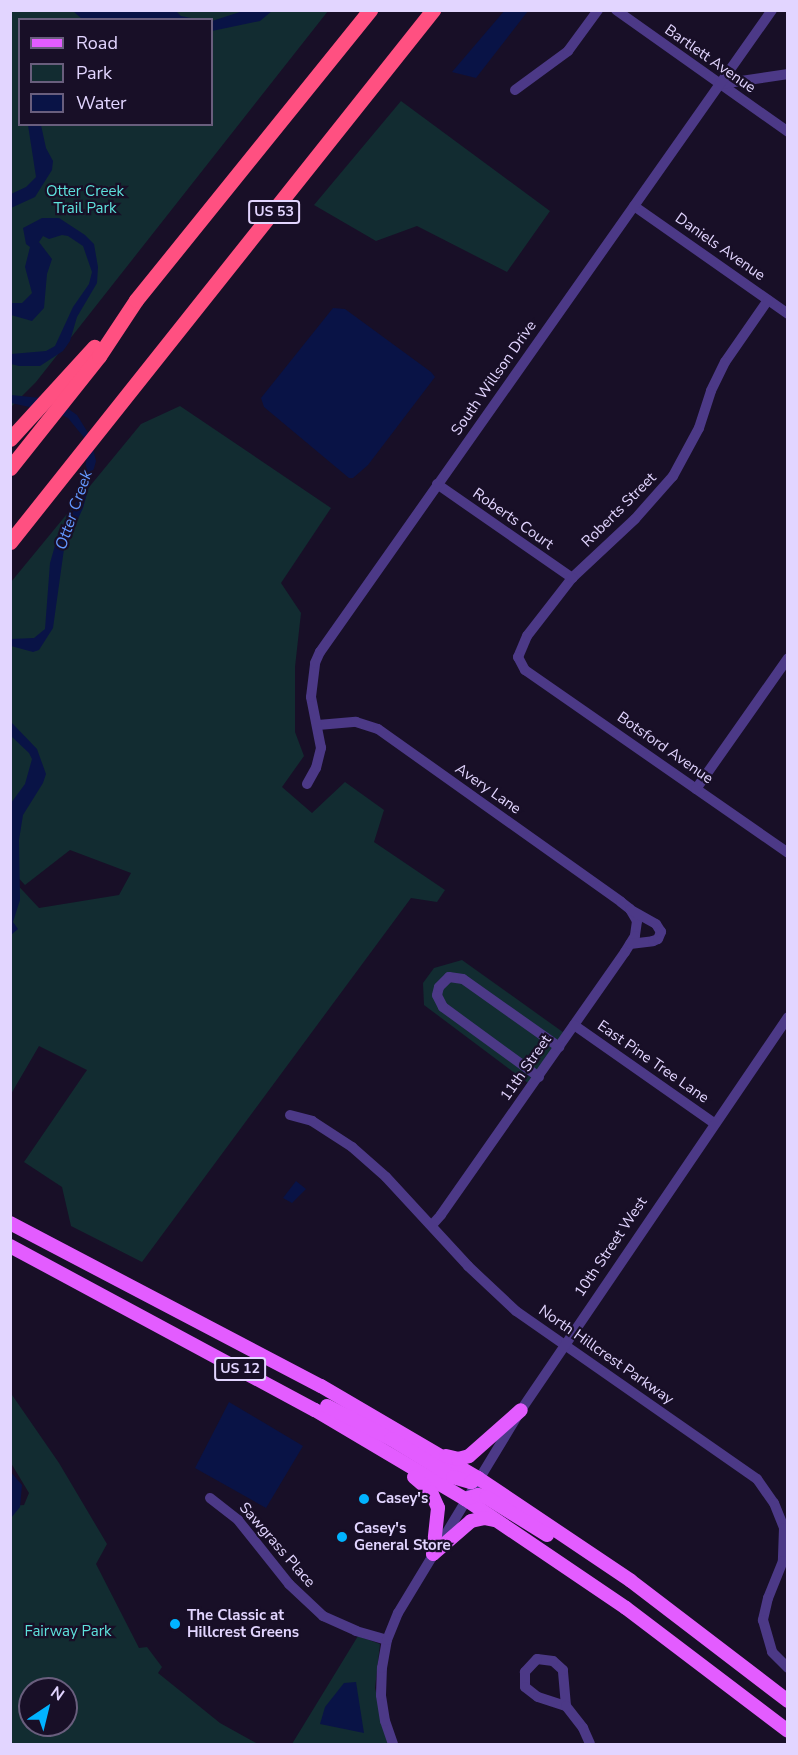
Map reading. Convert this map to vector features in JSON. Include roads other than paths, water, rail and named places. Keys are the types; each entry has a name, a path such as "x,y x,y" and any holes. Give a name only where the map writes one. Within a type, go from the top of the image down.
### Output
{"highway":[{"path":"10,468 136,300 370,10"},
{"name":"US 53","path":"10,542 433,10"},
{"path":"11,439 96,352"},
{"path":"10,549 43,503"}],"main road":[{"name":"US 12","path":"10,1223 90,1267 292,1370 478,1478 630,1581 788,1701"},
{"name":"US 12","path":"10,1246 80,1286 374,1443 465,1499 626,1608 788,1731"},
{"path":"226,1362 269,1376 391,1439 453,1477 471,1482 478,1478"},
{"path":"252,1376 283,1399 426,1485 432,1492 438,1508 433,1554"},
{"path":"440,1455 458,1459 469,1456 520,1410"},
{"path":"465,1499 478,1495 486,1497 564,1545 630,1581"},
{"path":"433,1554 471,1521 484,1518 499,1521"}],"street":[{"path":"515,90 568,51 598,10"},
{"name":"Bartlett Avenue","path":"615,10 788,132"},
{"name":"South Willson Drive","path":"307,784 320,758 321,738 311,697 315,663 320,652 772,10"},
{"path":"721,84 788,74"},
{"name":"Daniels Avenue","path":"634,206 788,314"},
{"name":"Roberts Street","path":"525,669 518,657 527,636 572,578 635,519 673,476 699,428 711,391 725,362 768,300"},
{"name":"Roberts Court","path":"437,484 572,578"},
{"path":"696,789 788,658"},
{"name":"Botsford Avenue","path":"525,669 788,853"},
{"name":"Avery Lane","path":"318,725 356,722 378,729 630,909 656,924 661,932 658,939 653,941 630,944"},
{"name":"11th Street","path":"432,1225 539,1077 630,944 637,925 630,909"},
{"path":"539,1077 443,1007 437,995 439,987 449,977 463,979 559,1047"},
{"name":"10th Street West","path":"393,1744 385,1721 381,1695 387,1640 398,1613 520,1410 714,1123 786,1023"},
{"name":"East Pine Tree Lane","path":"574,1025 714,1123"},
{"name":"North Hillcrest Parkway","path":"290,1115 312,1121 352,1147 386,1177 499,1296 563,1346 746,1469 767,1491 779,1514 785,1542 780,1574 764,1610 764,1631 772,1652 788,1668"},
{"name":"Sawgrass Place","path":"210,1498 238,1520 289,1584 323,1616 356,1631 387,1640"},
{"path":"566,1706 538,1697 525,1687 525,1672 529,1665 537,1659 546,1658 559,1665 563,1671 566,1706 583,1728 590,1744"}],"water":[{"path":"246,10 272,11 260,21 213,31 213,21"},
{"path":"505,10 528,11 476,78 452,72"},
{"path":"73,11 176,11 181,16 191,18 81,18"},
{"path":"28,126 41,126 46,148 53,161 52,170 35,197 11,208 11,194 26,187 36,177"},
{"path":"42,218 59,218 85,235 94,244 98,267 97,283 77,317 70,341 63,351 40,366 19,366 11,364 11,354 46,351 55,346 73,307 89,284 92,272 83,246 68,236 62,235 49,239 43,236 39,242 52,259 47,274 44,308 32,321 11,315 11,303 22,303 32,293 25,267 30,247 26,244 23,228"},
{"path":"333,308 345,309 435,377 368,465 353,478 349,478 264,407 261,398"},
{"name":"Otter Creek","path":"11,395 41,398 67,408 77,415 90,436 96,461 83,508 64,549 53,628 39,650 33,652 11,646 11,639 34,638 45,629 50,563 58,535 80,495 88,452 86,440 68,418 57,413 11,403"},
{"path":"11,722 37,749 46,774 23,815 19,840 20,900 13,922 18,929 11,935 11,803 25,784 32,759 29,753 11,736"},
{"path":"296,1181 306,1189 292,1203 283,1198"},
{"path":"229,1402 303,1446 266,1508 195,1468"},
{"path":"10,1471 22,1485 20,1507 11,1518"},
{"path":"356,1682 364,1733 320,1724 325,1707 344,1683"}],"place":[{"name":"Casey's","path":"364,1499"},
{"name":"Casey's General Store","path":"342,1537"},
{"name":"The Classic at Hillcrest Greens","path":"175,1624"}],"park label":[{"name":"Otter Creek Trail Park","path":"85,200"},
{"name":"Fairway Park","path":"68,1632"}]}
